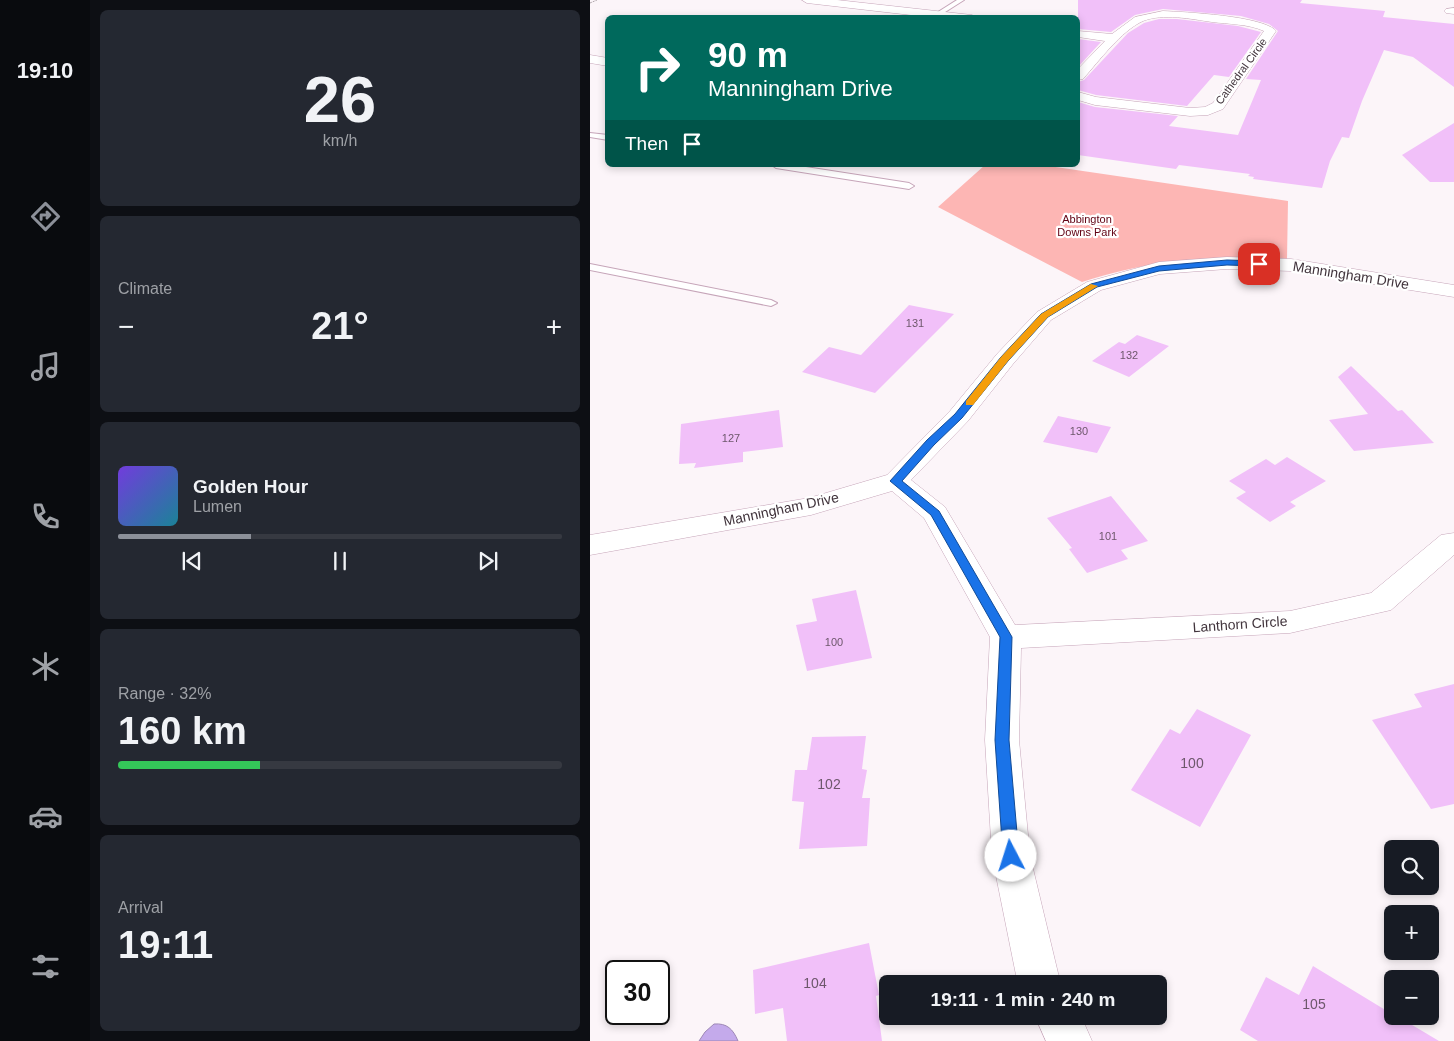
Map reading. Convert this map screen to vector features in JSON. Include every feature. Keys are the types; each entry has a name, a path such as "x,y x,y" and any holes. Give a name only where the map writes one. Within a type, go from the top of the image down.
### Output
{"street":[{"path":"807,0 953,15"},
{"name":"Cathedral Circle","path":"1080,74 1115,38 1138,19 1148,16 1167,15 1254,24 1267,28 1270,31 1218,106 1208,111 1171,110 1095,101 1080,97"},
{"path":"1080,34 1115,38"},
{"path":"590,59 605,62"},
{"name":"Manningham Drive","path":"590,545 811,506 896,481 931,442 959,416 1005,359 1044,316 1094,286 1159,268 1227,263 1291,265 1454,291"},
{"path":"896,481 936,513 1006,637 1002,740 1011,856 1037,975"},
{"name":"Lanthorn Circle","path":"1006,637 1290,622 1380,602 1451,542"},
{"path":"1062,1025 1070,1041"}],"lane":[{"path":"940,13 961,0"},
{"path":"590,135 605,138"},
{"path":"789,167 909,186"},
{"path":"590,267 771,303"}],"path":[{"path":"590,2 597,0"}],"green space":[{"name":"Abbington Downs Park","path":"983,167 1056,167 1288,201 1287,259 1233,258 1183,261 1133,268 1082,282 938,207"}],"shaded area":[{"path":"714,1024 729,1028 738,1041 699,1041"}],"building":[{"path":"1078,0 1302,0 1300,3 1385,11 1383,17 1454,24 1454,87 1413,57 1384,50 1362,101 1349,138 1342,137 1330,161 1322,188 1253,179 1254,177 1248,176 1250,174 1179,165 1176,169 1080,155 1080,103 1095,107 1178,116 1169,126 1238,135 1261,80 1246,79 1278,31 1269,24 1241,16 1163,9 1135,15 1111,32 1080,29 1080,15 1078,15"},
{"path":"1159,19 1177,19 1238,26 1261,32 1229,77 1214,75 1187,106 1096,95 1080,91 1080,81 1084,80 1128,33 1144,23"},
{"path":"1080,39 1101,42 1080,65"},
{"path":"1454,123 1454,182 1430,182 1402,155"},
{"path":"909,305 954,314 875,393 802,372 829,347 861,355"},
{"path":"1137,335 1169,346 1129,377 1092,361 1119,342 1125,344"},
{"path":"1351,366 1398,411 1402,410 1434,443 1354,451 1329,420 1368,414 1338,377"},
{"path":"779,410 783,447 743,452 743,462 694,468 696,463 679,464 681,424"},
{"path":"1058,416 1111,427 1097,453 1043,442"},
{"path":"1287,457 1326,481 1290,502 1296,506 1270,522 1236,498 1246,492 1229,481 1266,459 1275,465"},
{"path":"1111,496 1148,541 1121,550 1128,559 1087,573 1069,549 1072,548 1047,518"},
{"path":"856,590 872,658 807,671 796,625 817,621 812,599"},
{"path":"1454,684 1454,804 1431,809 1372,720 1422,707 1414,694"},
{"path":"1197,709 1251,735 1200,827 1131,790 1170,729 1180,734"},
{"path":"866,736 862,769 867,770 862,798 870,798 867,846 799,849 804,802 792,801 795,770 807,770 812,737"},
{"path":"869,943 879,995 876,996 882,1041 787,1041 783,1008 755,1014 753,970"},
{"path":"1313,966 1384,1009 1384,1025 1412,1025 1439,1041 1258,1041 1240,1030 1266,977 1299,995"}],"slow traffic":[{"path":"970,403 1005,359 1044,316 1093,286"}],"route":[{"path":"1011,856 1002,740 1006,637 936,513 896,481 931,442 959,416 1005,359 1044,316 1094,286 1159,268 1227,263 1259,264"}]}
